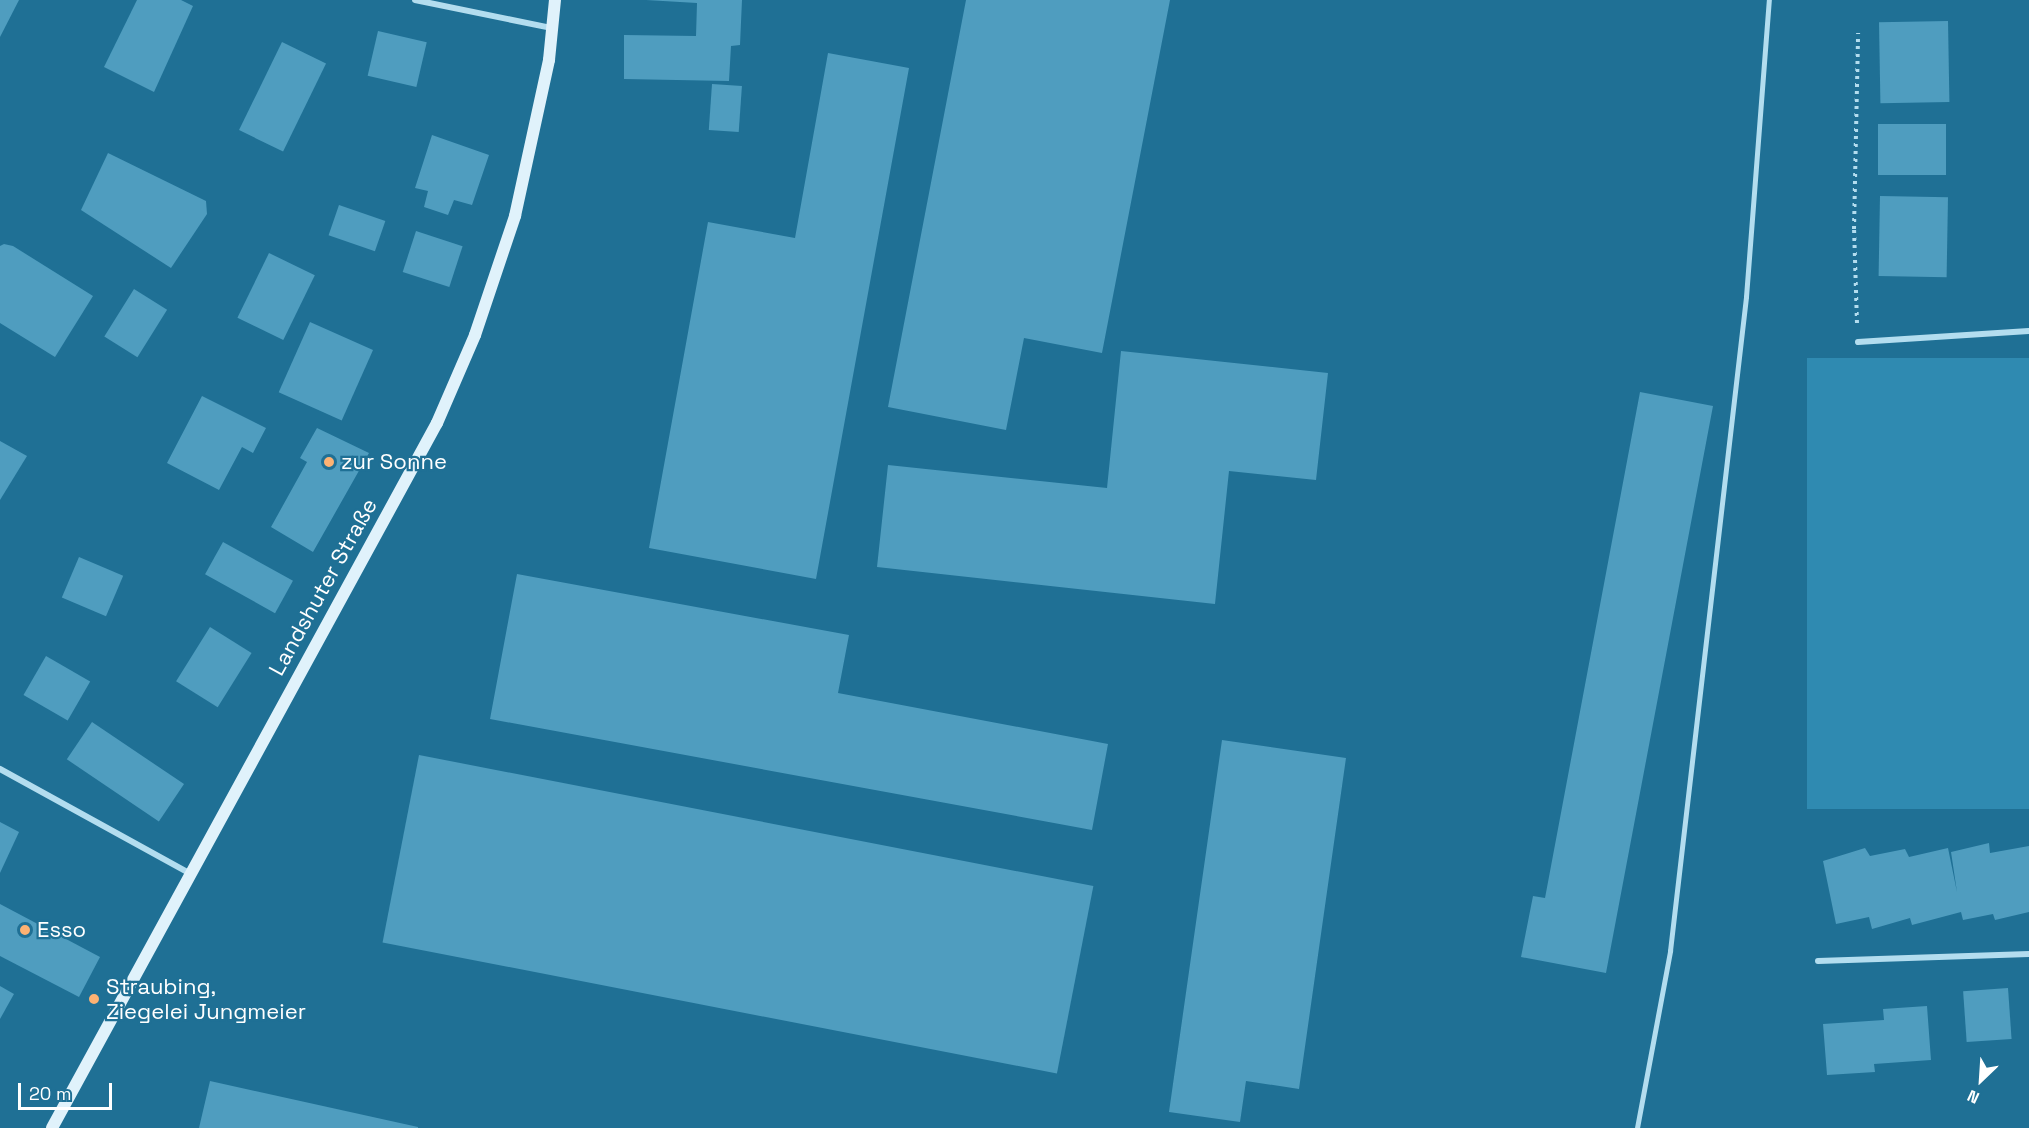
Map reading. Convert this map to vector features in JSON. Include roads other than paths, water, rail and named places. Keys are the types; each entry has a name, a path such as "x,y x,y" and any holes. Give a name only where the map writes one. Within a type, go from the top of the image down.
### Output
{"main road":[{"name":"Landshuter Straße","path":"52,1128 189,873 404,486 471,344 515,216 535,135 555,0"}],"street":[{"path":"416,0 552,28"},
{"path":"1858,342 2029,332"},
{"path":"0,769 189,873"},
{"path":"1818,961 2029,954"}],"lane":[{"path":"1637,1128 1670,951 1745,309 1769,0"}],"place":[{"name":"zur Sonne","path":"329,462"},
{"name":"Esso","path":"25,930"},
{"name":"Straubing, Ziegelei Jungmeier","path":"94,999"}]}
